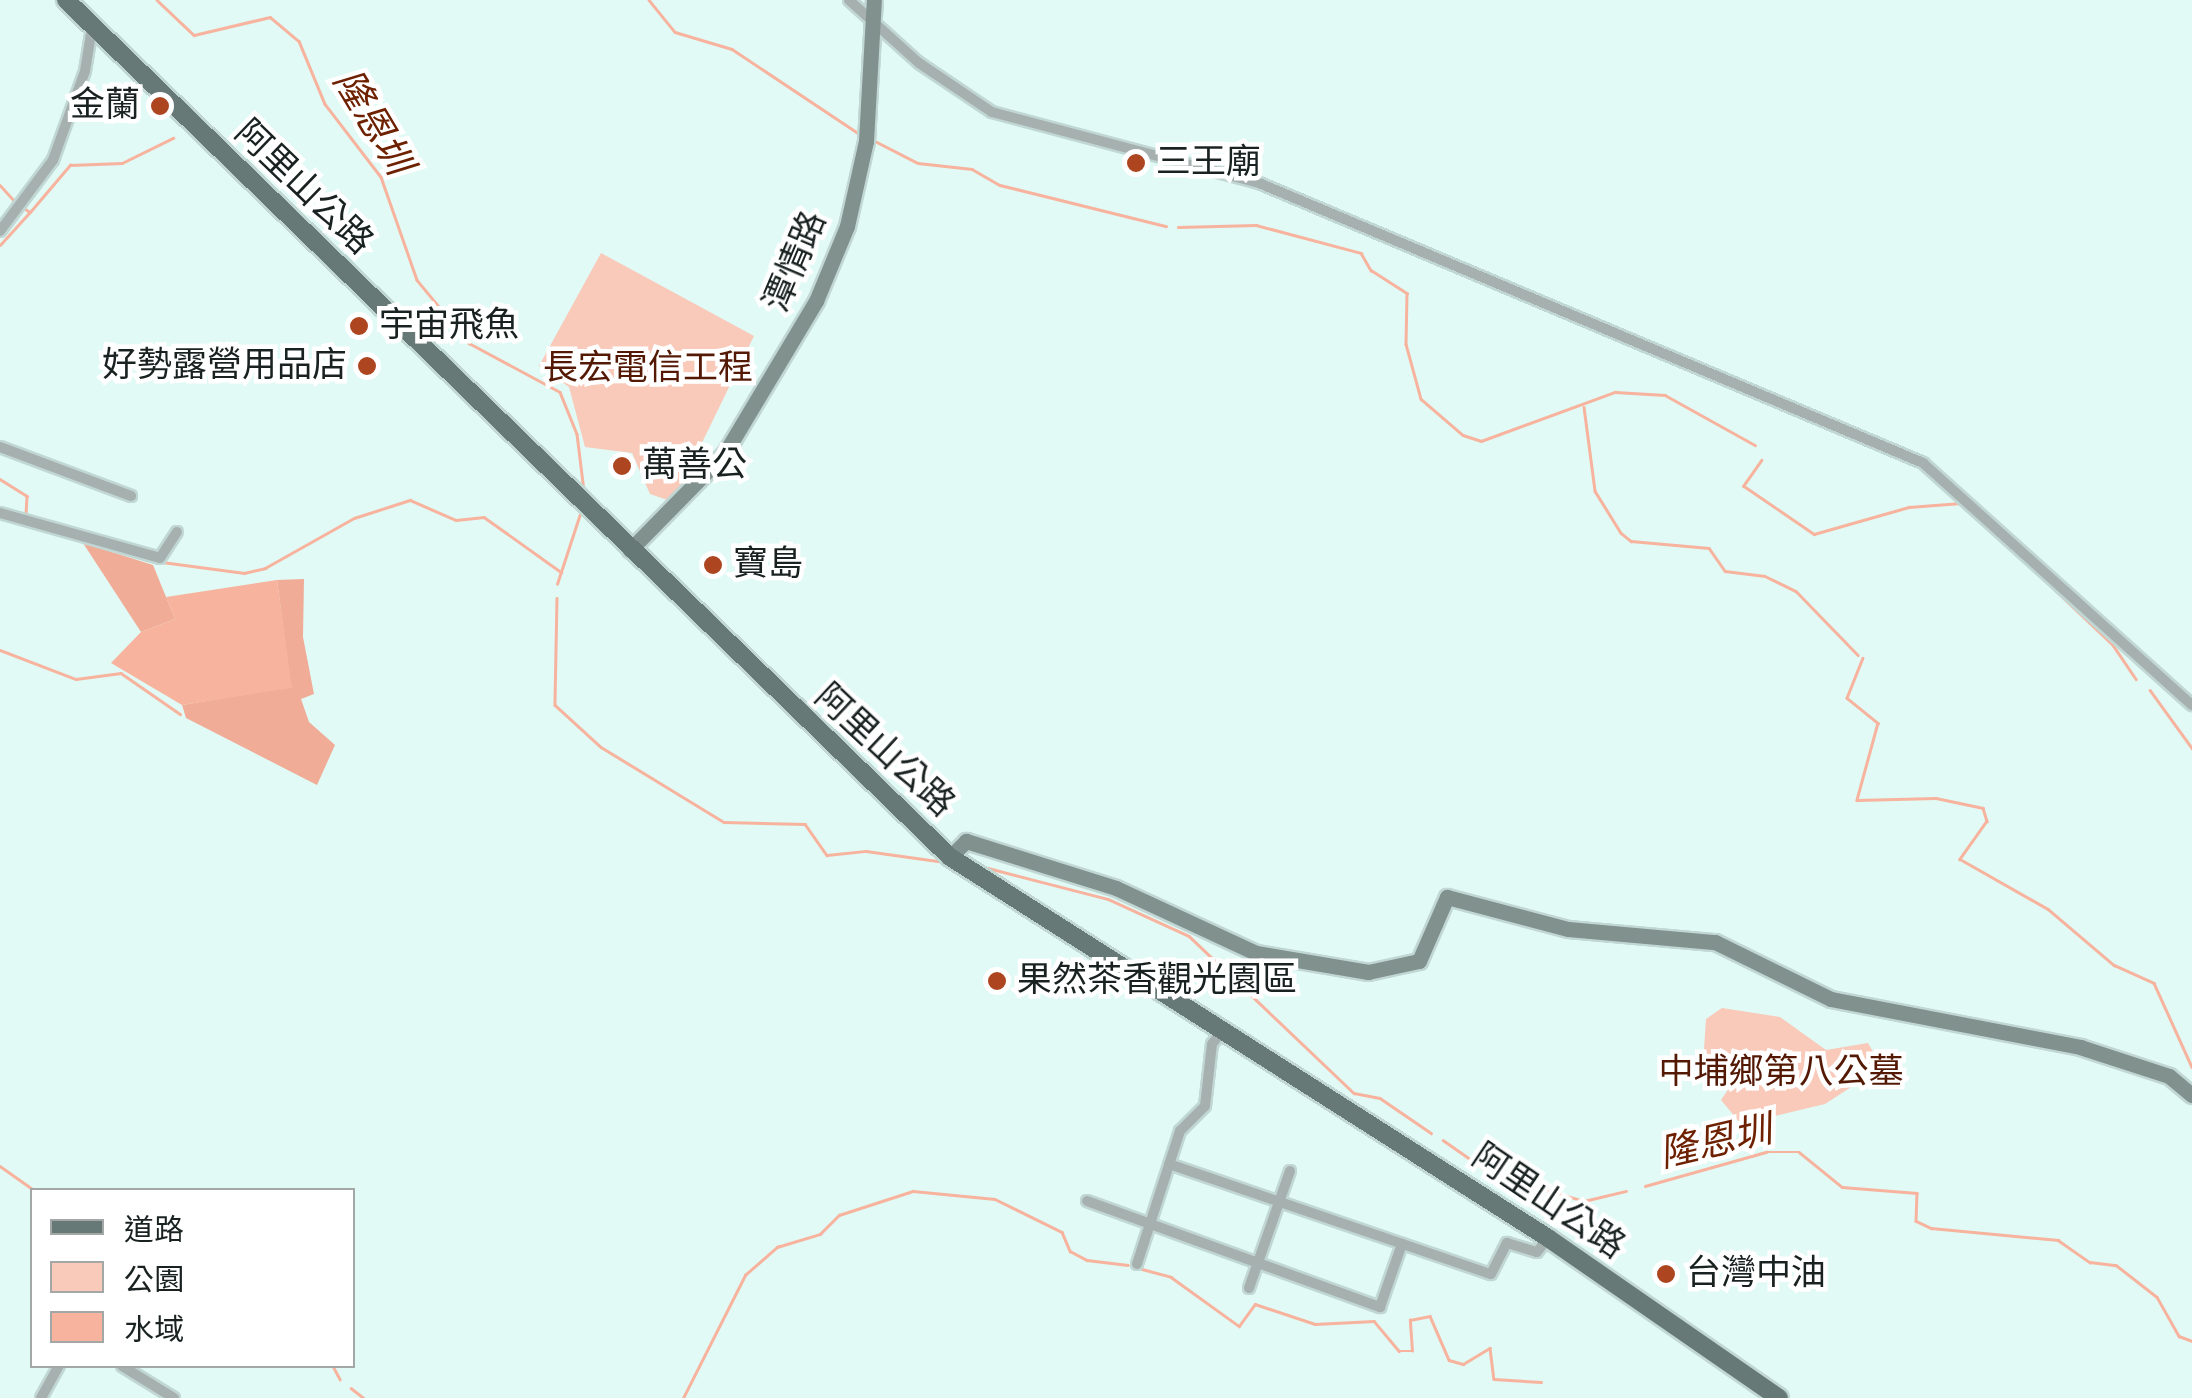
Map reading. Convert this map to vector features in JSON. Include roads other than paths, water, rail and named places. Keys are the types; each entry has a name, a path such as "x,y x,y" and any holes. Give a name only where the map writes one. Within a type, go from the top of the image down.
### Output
{"main road":[{"name":"阿里山公路","path":"66,0 950,857 1548,1238 1778,1398"}],"street":[{"path":"850,0 992,112 1259,184 1923,463 2192,705"},
{"name":"潭情路","path":"630,550 725,453 816,301 847,226 866,142 874,0"},
{"path":"0,231 52,160 86,71 92,27"},
{"path":"0,447 131,496"},
{"path":"0,513 160,558 177,532"},
{"path":"950,857 966,841 1116,888 1256,953 1368,972 1419,961 1447,897 1556,927 1715,942 1831,999 2080,1047 2122,1067 2169,1076 2192,1095"},
{"path":"1137,1264 1180,1132 1206,1106 1212,1044 1222,1031"},
{"path":"1168,1164 1492,1274 1507,1243 1537,1252 1548,1238"},
{"path":"1249,1288 1290,1171"},
{"path":"1087,1201 1380,1307 1402,1244"},
{"path":"42,1398 58,1368"},
{"path":"125,1368 174,1398"}],"water":[{"path":"277,580 292,688 182,705 111,663 141,632 175,619 166,597"}],"waterway":[{"name":"隆恩圳","path":"157,0 194,35 270,17 299,41 325,104 381,177 417,280 469,343 560,392 577,434 584,491"},
{"path":"649,0 675,32 732,49 858,133"},
{"path":"24,208 30,212 70,165 122,163 173,138"},
{"path":"875,141 918,163 972,169 1000,185 1166,226"},
{"path":"0,185 17,204"},
{"path":"0,245 29,213"},
{"path":"1178,227 1256,225 1361,253 1371,270 1407,293 1406,344 1421,399 1463,435 1481,441 1615,392 1665,395 1755,445"},
{"path":"1584,407 1595,491 1621,533 1631,541 1709,548 1725,571 1765,576 1796,591 1858,655"},
{"path":"1762,460 1744,486 1814,534 1909,507 1961,503"},
{"path":"0,479 27,496 26,518"},
{"path":"162,562 244,573 265,568 354,518 410,500 456,520 484,517 561,572"},
{"name":"隆恩圳","path":"557,584 580,514"},
{"path":"2029,565 2113,645 2136,679"},
{"path":"557,598 555,705 601,747 724,822 805,824 827,855 866,851 944,862"},
{"path":"0,650 76,679 121,673 180,714"},
{"path":"1863,658 1847,698 1878,723 1857,800 1936,798 1983,808 1987,821 1960,859 2048,909 2114,965 2154,983 2192,1067"},
{"path":"2150,690 2192,748"},
{"name":"隆恩圳","path":"988,868 1108,899 1189,936 1354,1093 1380,1098 1431,1133"},
{"name":"隆恩圳","path":"1443,1140 1493,1175 1584,1201 1626,1191"},
{"name":"隆恩圳","path":"1645,1186 1766,1152 1799,1152 1842,1187 1917,1193 1916,1221 1931,1228 2058,1240 2090,1262 2116,1265 2157,1297 2179,1336 2192,1341"},
{"path":"0,1166 31,1188"},
{"path":"683,1398 745,1275 777,1247 820,1234 839,1215 913,1191 995,1199 1062,1232 1070,1251 1087,1260 1128,1265"},
{"path":"1142,1269 1171,1277 1239,1326 1255,1304 1315,1324 1374,1321 1399,1351 1412,1351 1410,1320 1430,1316 1449,1360 1463,1364 1490,1348 1494,1379 1541,1382"},
{"path":"334,1368 340,1379"},
{"path":"351,1388 364,1398"}],"place":[{"name":"金蘭","path":"160,106"},
{"name":"三王廟","path":"1136,163"},
{"name":"宇宙飛魚","path":"359,326"},
{"name":"好勢露營用品店","path":"367,366"},
{"name":"萬善公","path":"622,466"},
{"name":"寶島","path":"713,565"},
{"name":"果然茶香觀光園區","path":"997,981"},
{"name":"台灣中油","path":"1666,1274"}],"park label":[{"name":"長宏電信工程","path":"648,369"},
{"name":"中埔鄉第八公墓","path":"1781,1073"}]}
